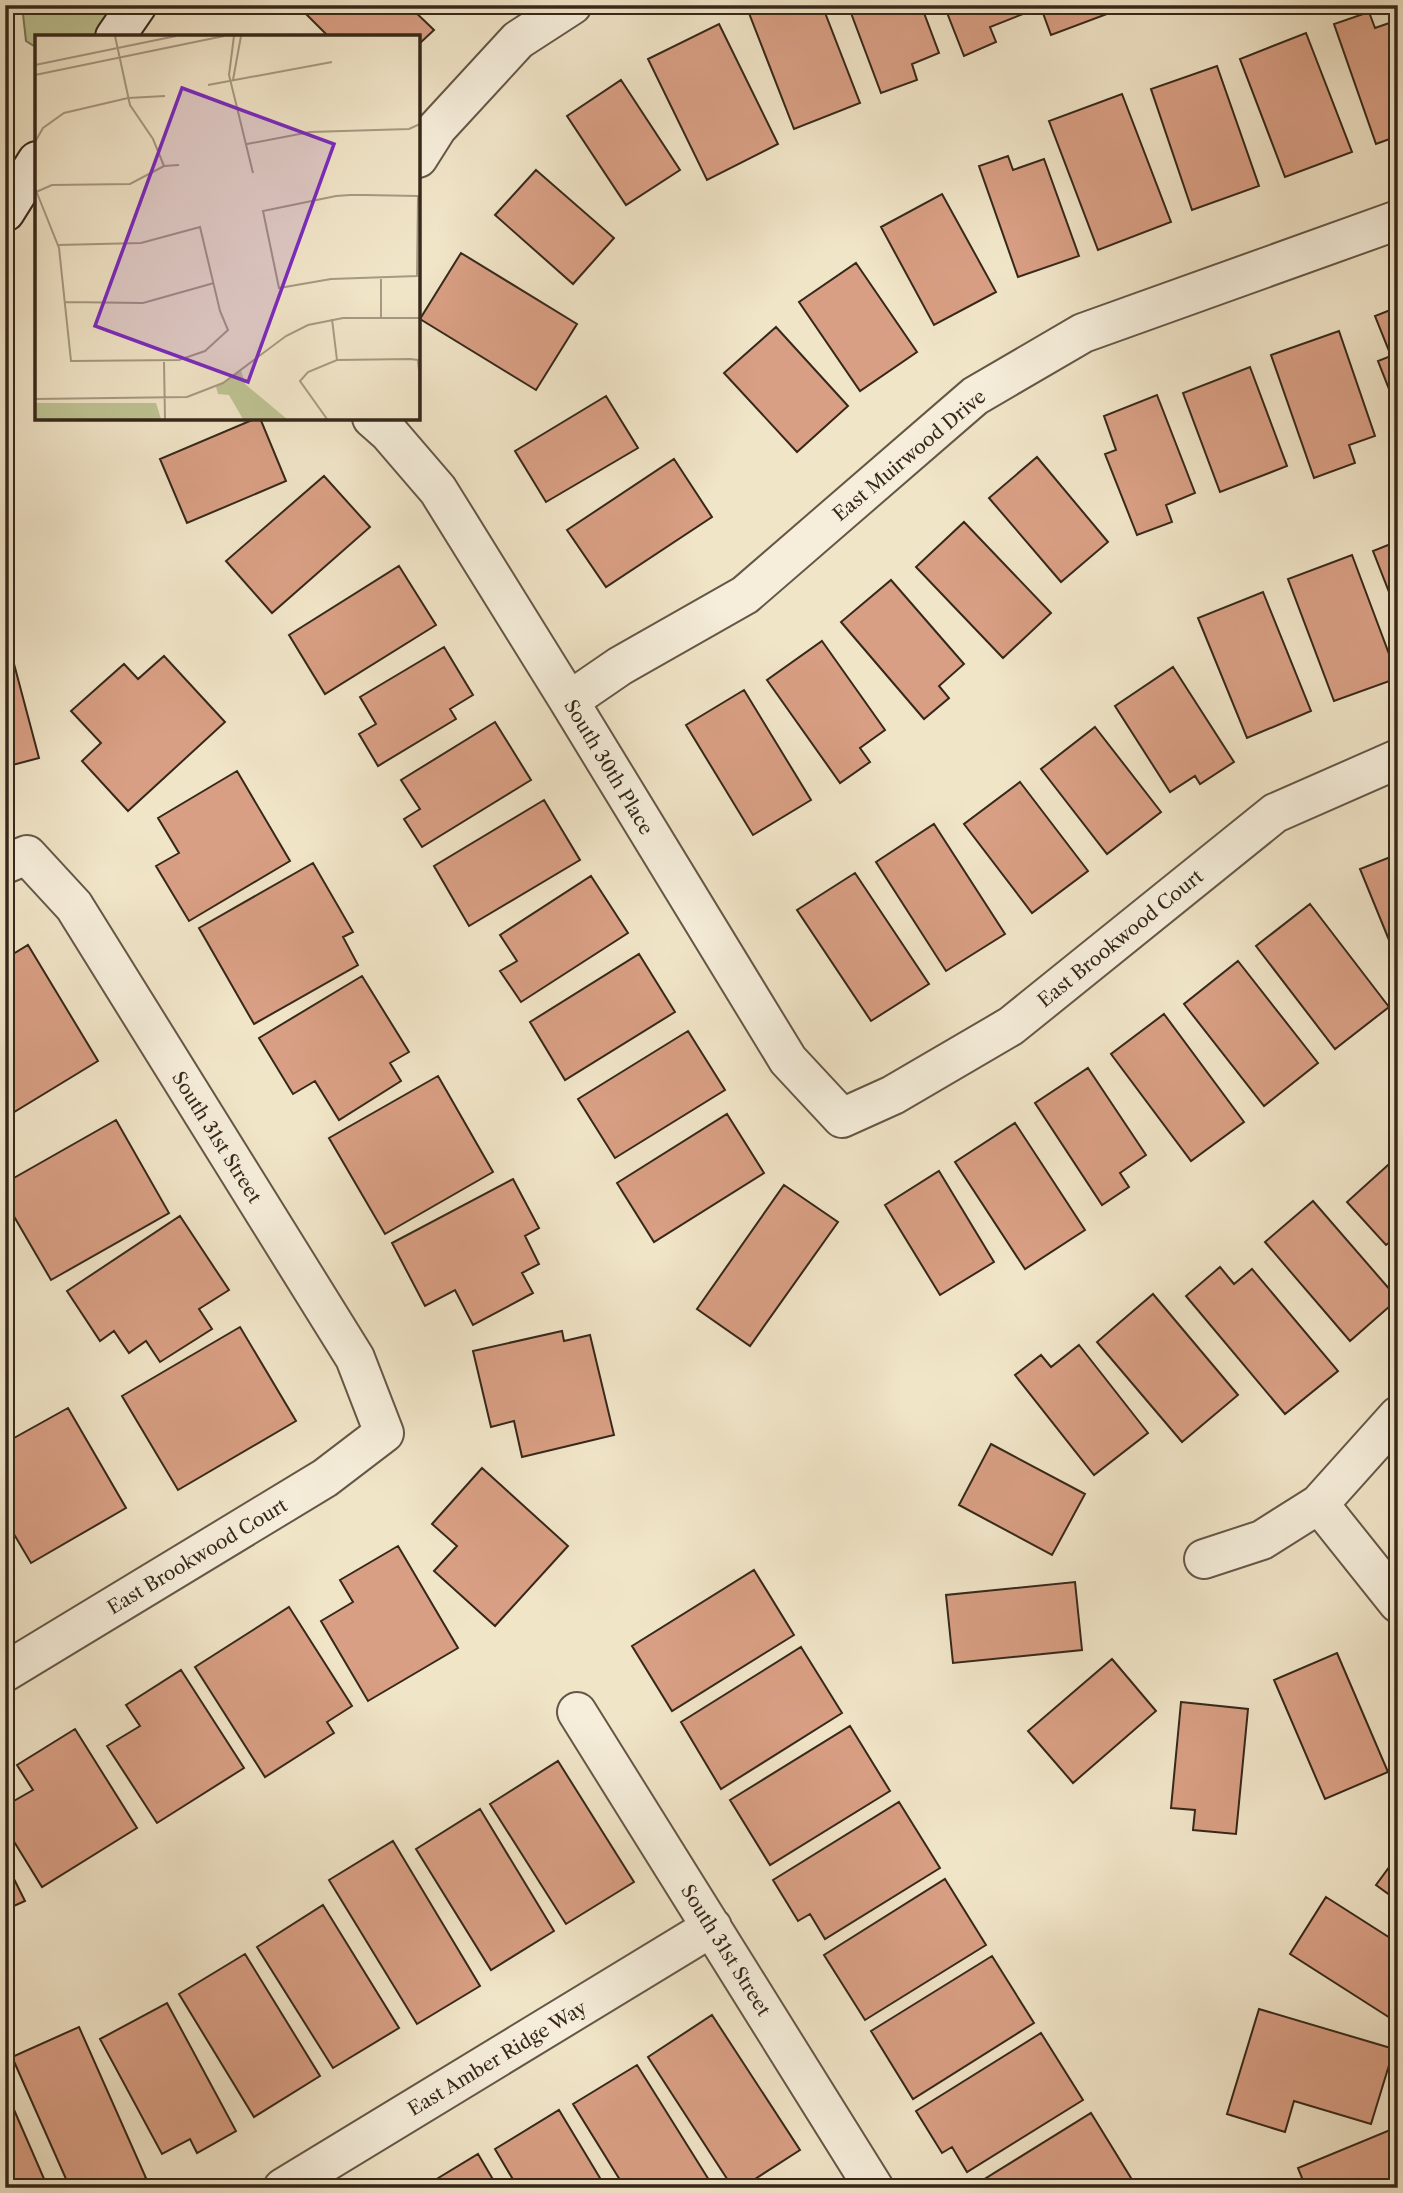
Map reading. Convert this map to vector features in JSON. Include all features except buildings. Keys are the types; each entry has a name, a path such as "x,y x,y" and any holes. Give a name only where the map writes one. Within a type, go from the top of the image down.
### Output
{"street":[{"path":"117,35 136,5"},
{"path":"420,155 437,128 518,40 572,5"},
{"path":"5,212 35,164"},
{"name":"East Muirwood Drive","path":"569,701 620,666 745,595 975,396 1083,333 1398,220"},
{"name":"South 30th Place","path":"374,420 389,433 438,490 788,1060 842,1118"},
{"name":"East Brookwood Court","path":"842,1118 893,1095 1011,1026 1275,813 1398,759"},
{"name":"South 31st Street","path":"16,859 74,906 355,1358 384,1433"},
{"path":"1205,1559 1262,1540 1319,1504 1398,1416"},
{"name":"East Brookwood Court","path":"5,1672 325,1478 384,1433"},
{"path":"1319,1504 1398,1603"},
{"name":"South 31st Street","path":"577,1712 874,2188"},
{"name":"East Amber Ridge Way","path":"283,2188 712,1927"}],"green space":[{"path":"22,5 137,5 116,35 35,35 35,47 26,41"}]}
